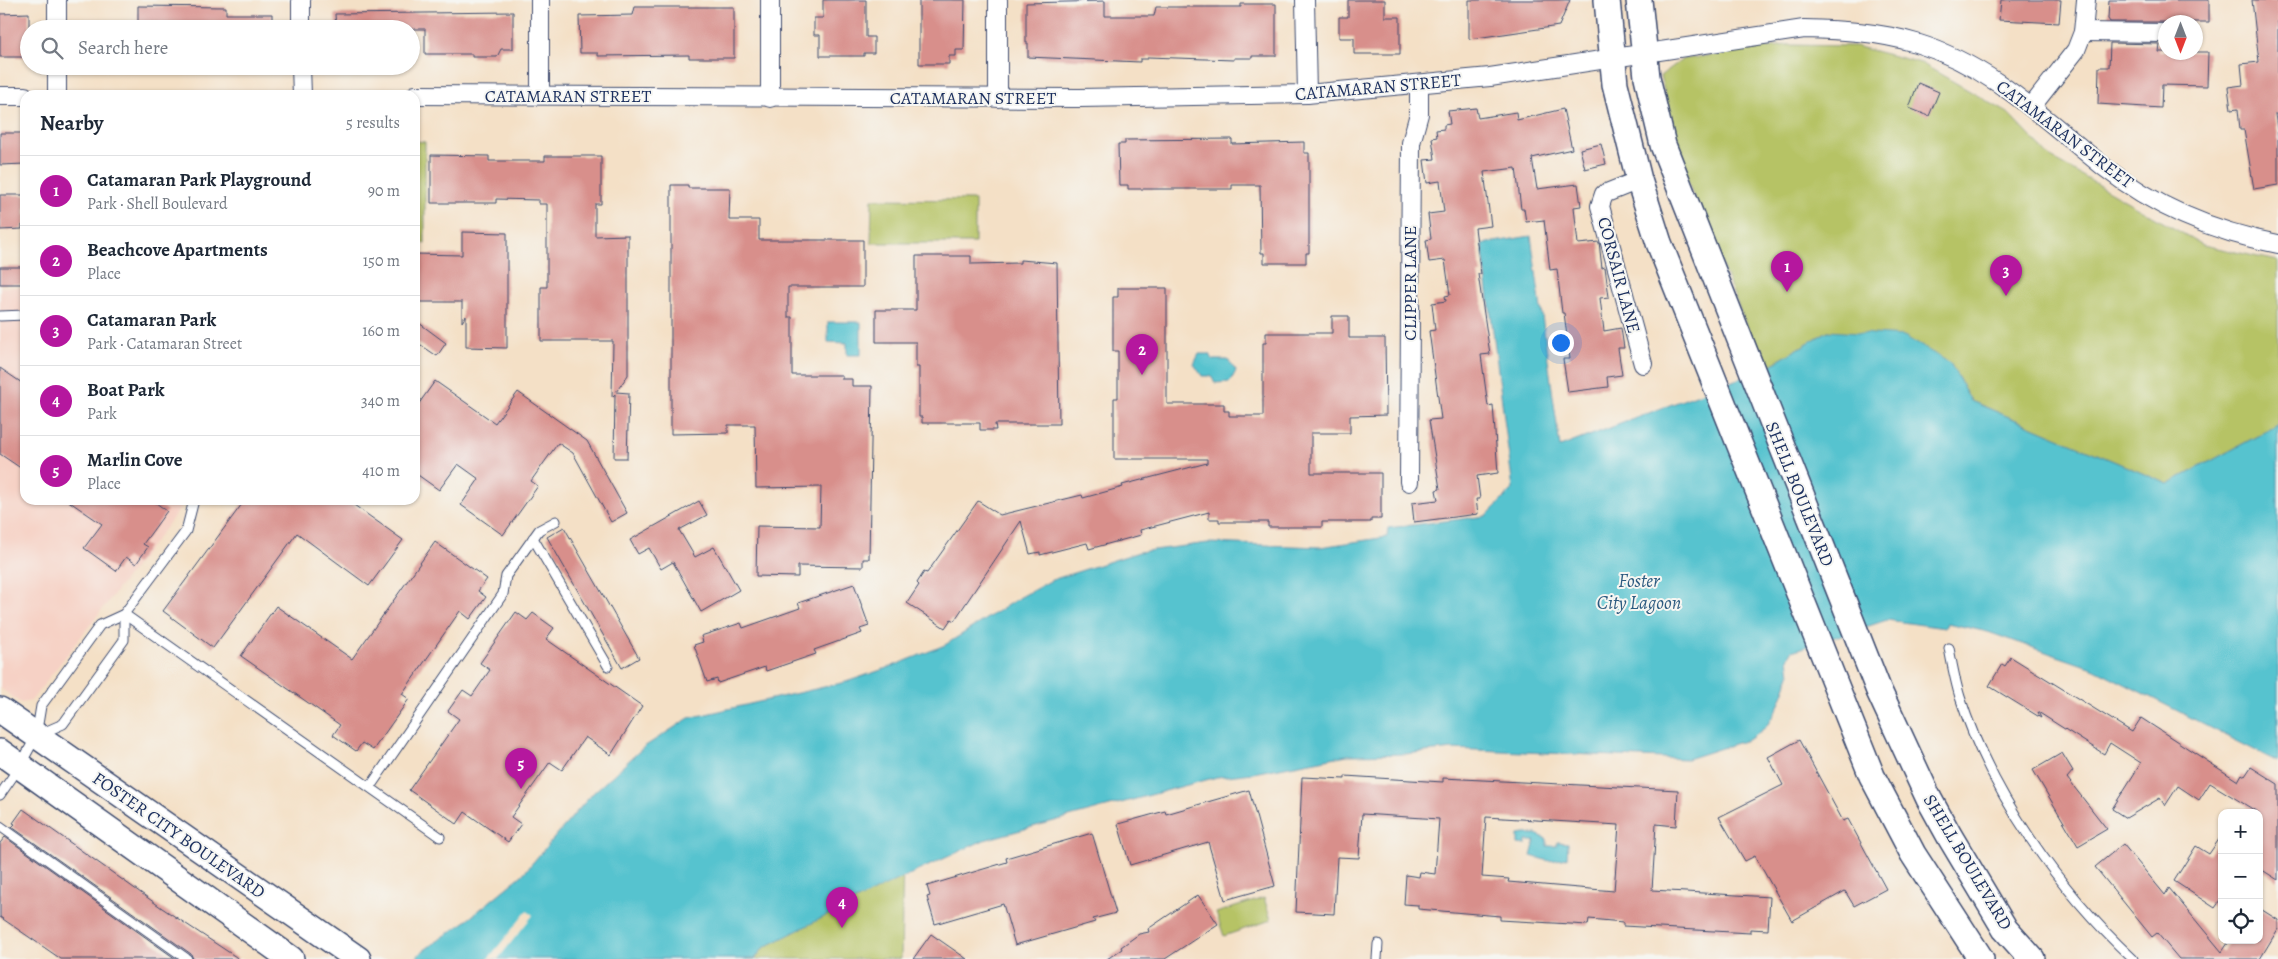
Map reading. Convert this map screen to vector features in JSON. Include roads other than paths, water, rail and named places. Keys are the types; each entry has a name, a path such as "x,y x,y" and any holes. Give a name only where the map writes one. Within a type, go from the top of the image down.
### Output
{"main road":[{"path":"1607,0 1615,84 1639,180 1659,243 1872,776 1913,854 1974,957 2006,929"},
{"name":"SHELL BOULEVARD","path":"1639,0 1647,77 1663,145 1879,691 1929,799 2006,929 2032,959"},
{"name":"FOSTER CITY BOULEVARD","path":"0,710 349,952"},
{"name":"FOSTER CITY BOULEVARD","path":"0,752 291,959"}],"street":[{"path":"57,20 58,0"},
{"path":"301,0 301,20"},
{"path":"540,0 540,95"},
{"path":"770,0 770,98"},
{"path":"998,0 998,98"},
{"path":"1305,0 1307,94"},
{"path":"2032,106 2076,50 2083,32 2086,0"},
{"name":"CATAMARAN STREET","path":"420,95 998,98 1227,97 1307,94 1419,85 1612,60 1804,29 1850,31 1889,36 1917,43 1950,56 1993,80 2032,106 2105,167 2169,208 2214,228 2248,239 2278,244"},
{"path":"2083,32 2158,34"},
{"path":"57,75 57,90"},
{"path":"302,75 302,90"},
{"name":"CLIPPER LANE","path":"1409,482 1410,143 1420,114 1419,85"},
{"path":"0,96 20,96"},
{"name":"CORSAIR LANE","path":"1639,180 1604,194 1600,206 1643,364"}],"lane":[{"path":"0,316 20,315"},
{"path":"0,795 20,766 36,736 41,706 100,625 124,614 186,531 193,505"},
{"path":"370,787 504,594 506,576 539,530 556,521"},
{"path":"533,538 608,666"},
{"path":"36,736 63,724 124,640 124,614"},
{"path":"124,614 440,837"},
{"path":"1949,648 1960,696 1980,750 2022,824 2062,883 2107,935 2133,959"},
{"path":"0,826 187,959"},
{"path":"1377,959 1378,944"}],"water":[{"name":"Foster City Lagoon","path":"1531,236 1560,447 1764,369 1828,331 1904,336 1950,363 1971,401 2168,484 2278,425 2278,762 2095,669 1988,632 1947,623 1945,628 1887,620 1792,651 1788,658 1790,675 1777,709 1766,727 1750,739 1687,759 1453,749 1405,754 1347,755 1253,773 1217,777 984,840 883,887 763,948 755,959 416,959 420,953 466,921 522,875 592,794 644,747 689,718 846,682 893,666 945,645 1017,599 1052,580 1139,552 1208,543 1320,547 1387,537 1388,528 1486,516 1513,489 1482,244"},
{"path":"828,322 861,322 861,355 847,355 847,343 828,342"},
{"path":"1199,354 1210,354 1213,360 1228,360 1236,371 1230,382 1215,383 1211,376 1202,376 1194,364"},
{"path":"1536,834 1547,839 1547,846 1557,846 1557,842 1568,843 1567,858 1549,861 1531,856 1535,841 1526,841 1526,845 1518,844 1518,835"}],"place":[{"name":"Catamaran Park Playground","path":"1787,292"},
{"name":"Catamaran Park","path":"2006,296"},
{"name":"Beachcove Apartments","path":"1142,375"},
{"name":"Marlin Cove","path":"521,789"},
{"name":"Boat Park","path":"842,928"}]}
